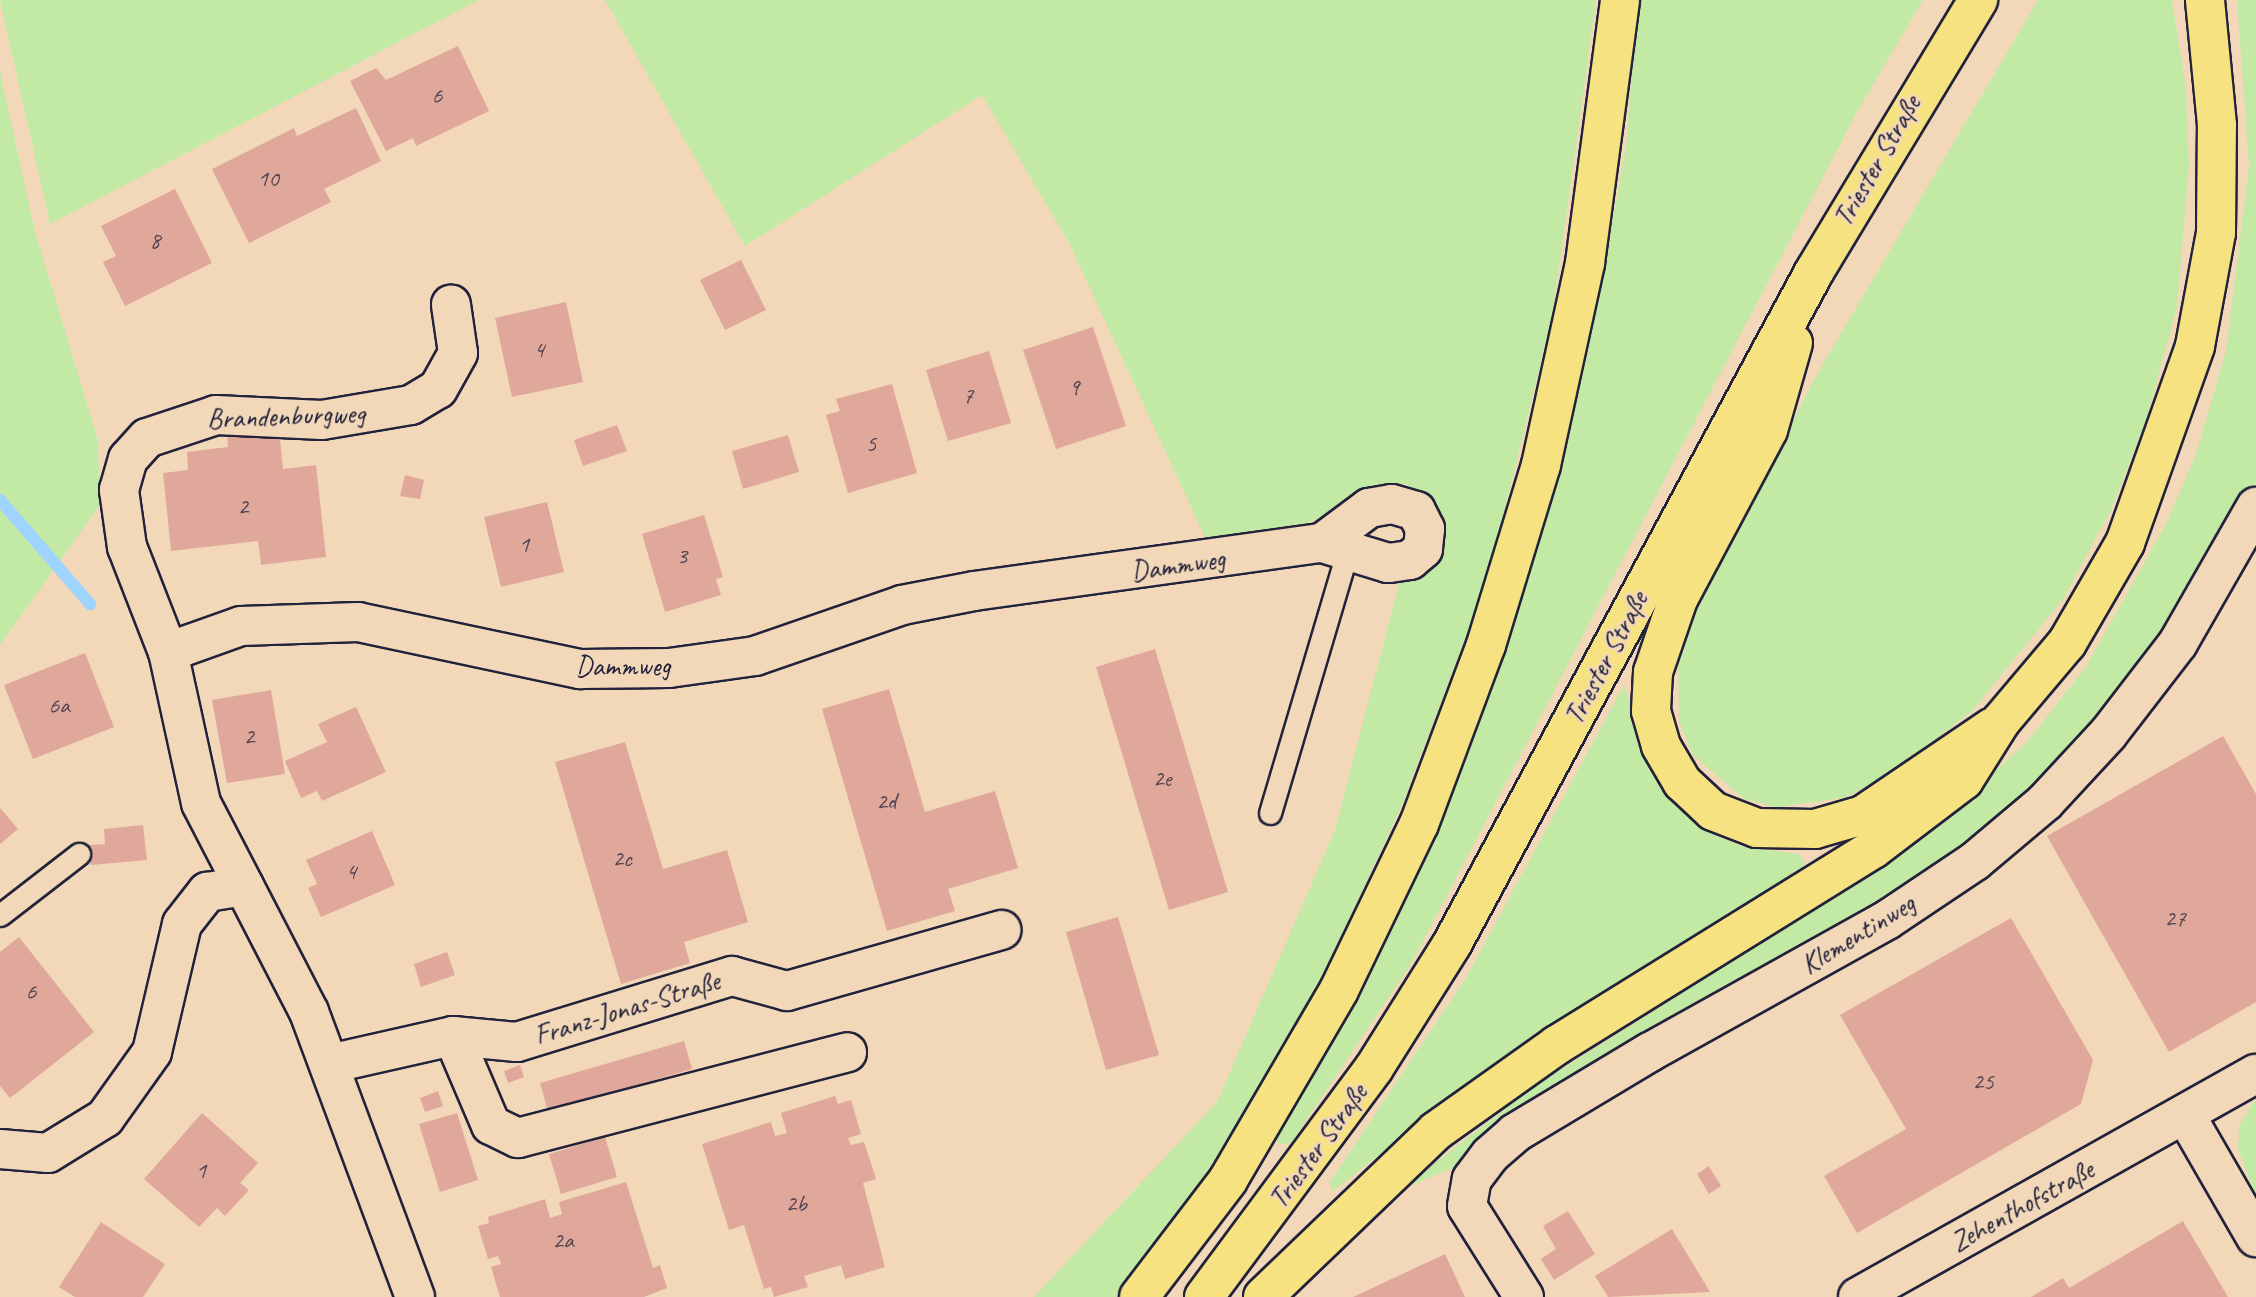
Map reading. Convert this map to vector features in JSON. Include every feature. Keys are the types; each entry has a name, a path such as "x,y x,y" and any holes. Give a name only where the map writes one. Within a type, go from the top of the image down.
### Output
{"main road":[{"path":"1139,1297 1228,1180 1339,990 1419,824 1486,645 1541,465 1585,263 1620,0"},
{"name":"Triester Straße","path":"1204,1297 1374,1068 1452,944 1814,272 1978,0"},
{"path":"1263,1297 1436,1131 1557,1045 1873,849 1964,780 2001,721 2067,643 2125,543 2195,346 2216,233 2217,125 2205,0"},
{"path":"1814,272 1768,430 1678,599 1653,672 1651,711 1661,746 1682,782 1713,811 1757,828 1815,829 1863,815 2001,721"}],"street":[{"name":"Brandenburgweg","path":"168,652 127,547 119,490 128,459 147,438 216,415 321,420 411,405 438,389 458,353 452,305"},
{"name":"Klementinweg","path":"1524,1297 1467,1206 1472,1179 1490,1155 1515,1133 1650,1052 1887,920 1975,861 2045,802 2178,643 2256,507"},
{"name":"Dammweg","path":"168,652 240,626 358,622 580,669 669,668 755,656 902,605 962,593 1334,548"},
{"path":"168,652 201,803 244,886 275,937 329,1064 415,1297"},
{"path":"0,1149 48,1153 105,1118 152,1052 182,924 207,892 244,886"},
{"name":"Franz-Jonas-Straße","path":"329,1064 453,1036 517,1042 732,976 787,991 1001,930"},
{"path":"453,1036 491,1125 518,1138 847,1052"},
{"name":"Zehenthofstraße","path":"1858,1297 2186,1116 2256,1074"},
{"path":"2186,1116 2256,1237"}],"lane":[{"path":"1270,813 1334,548"},
{"path":"0,915 79,854"}],"green space":[{"path":"0,0 479,0 50,224"},
{"path":"605,0 1596,0 1552,318 1487,581 1404,800 1305,1015 1228,1147 1116,1297 1034,1297 1217,1102 1335,830 1401,576 1425,565 1444,528 1437,503 1404,483 1274,537 1210,548 1069,243 982,95 745,246"},
{"path":"1638,0 1923,0 1857,112 1411,964 1291,1143 1279,1144 1276,1135 1338,1032 1451,799 1529,576 1568,441 1602,279 1626,146"},
{"path":"2038,0 2172,0 2186,87 2189,167 2177,307 2147,417 2111,510 2063,599 1972,711 1886,777 1844,798 1776,807 1744,799 1693,755 1679,721 1678,655 1687,625 1820,369"},
{"path":"2237,0 2256,0 2256,482 2221,553 2124,699 1985,839 1461,1165 1401,1189 1538,1084 1845,890 1942,819 2026,743 2086,667 2167,522 2196,454 2226,351 2249,166"},
{"path":"0,71 35,232 98,440 100,505 0,645"},
{"path":"1624,685 1649,768 1672,801 1705,830 1740,846 1798,854 1805,861 1801,874 1571,1014 1472,1082 1332,1192 1330,1182 1466,978"},
{"path":"2256,1098 2256,1196 2238,1149 2239,1126"}],"building":[{"path":"458,46 489,111 416,146 413,138 386,151 350,81 376,68 386,80"},
{"path":"356,108 381,161 324,189 331,202 249,243 212,169 294,128 297,136"},
{"path":"175,189 212,263 125,306 103,262 116,256 101,226"},
{"path":"741,260 766,310 725,330 700,280"},
{"path":"566,302 583,382 512,397 495,318"},
{"path":"1093,327 1126,426 1056,449 1023,350"},
{"path":"989,351 1011,423 948,441 926,370"},
{"path":"892,384 917,473 848,493 826,415 840,411 836,399"},
{"path":"617,425 627,451 583,466 574,440"},
{"path":"279,430 283,469 316,465 326,557 261,565 258,541 171,551 163,473 188,470 187,452 228,447 227,436"},
{"path":"788,435 799,472 743,489 732,451"},
{"path":"405,475 424,480 420,499 400,496"},
{"path":"547,502 564,572 501,587 484,517"},
{"path":"704,515 723,577 716,579 721,595 665,612 642,534"},
{"path":"1155,649 1228,892 1169,910 1096,667"},
{"path":"85,653 114,727 33,759 4,685"},
{"path":"889,689 925,812 995,791 1018,868 948,889 955,911 887,931 822,709"},
{"path":"271,690 285,774 227,783 212,700"},
{"path":"356,707 386,772 322,801 317,791 301,798 285,761 327,742 318,724"},
{"path":"2223,736 2256,794 2256,1002 2169,1052 2047,836"},
{"path":"625,742 663,869 727,850 748,922 684,942 690,963 621,984 555,762"},
{"path":"0,808 18,829 0,844"},
{"path":"143,825 147,860 91,865 89,845 105,844 104,829"},
{"path":"372,831 395,885 321,917 308,888 317,884 306,860"},
{"path":"1118,917 1159,1055 1106,1070 1066,932"},
{"path":"2011,918 2093,1060 2081,1104 1857,1233 1824,1176 1906,1129 1840,1015"},
{"path":"19,937 94,1032 10,1098 0,1086 0,952"},
{"path":"447,952 455,975 421,987 414,964"},
{"path":"684,1041 692,1069 548,1111 540,1083"},
{"path":"520,1065 524,1077 508,1083 504,1071"},
{"path":"438,1091 443,1106 425,1112 420,1098"},
{"path":"835,1096 838,1104 851,1100 861,1134 848,1138 851,1145 864,1142 876,1179 863,1183 885,1267 845,1279 841,1265 804,1276 808,1287 774,1297 771,1287 764,1289 744,1225 729,1230 702,1144 771,1122 775,1136 787,1133 781,1113"},
{"path":"202,1113 258,1163 240,1183 249,1190 225,1216 217,1208 199,1227 144,1179"},
{"path":"457,1113 478,1180 440,1192 419,1124"},
{"path":"605,1137 617,1177 561,1194 549,1154"},
{"path":"1709,1166 1721,1186 1709,1194 1697,1174"},
{"path":"626,1182 653,1268 660,1265 667,1288 644,1297 500,1297 491,1267 501,1264 498,1256 488,1259 478,1226 489,1223 488,1217 545,1199 550,1218 562,1214 559,1202"},
{"path":"1568,1211 1595,1254 1554,1280 1541,1259 1556,1249 1543,1226"},
{"path":"2183,1221 2228,1297 2031,1297 2063,1278 2069,1288"},
{"path":"101,1222 165,1264 143,1297 75,1297 59,1287"},
{"path":"1672,1229 1710,1292 1608,1297 1595,1276"},
{"path":"1445,1254 1465,1297 1353,1297"}],"waterway":[{"path":"0,500 90,604"}]}
